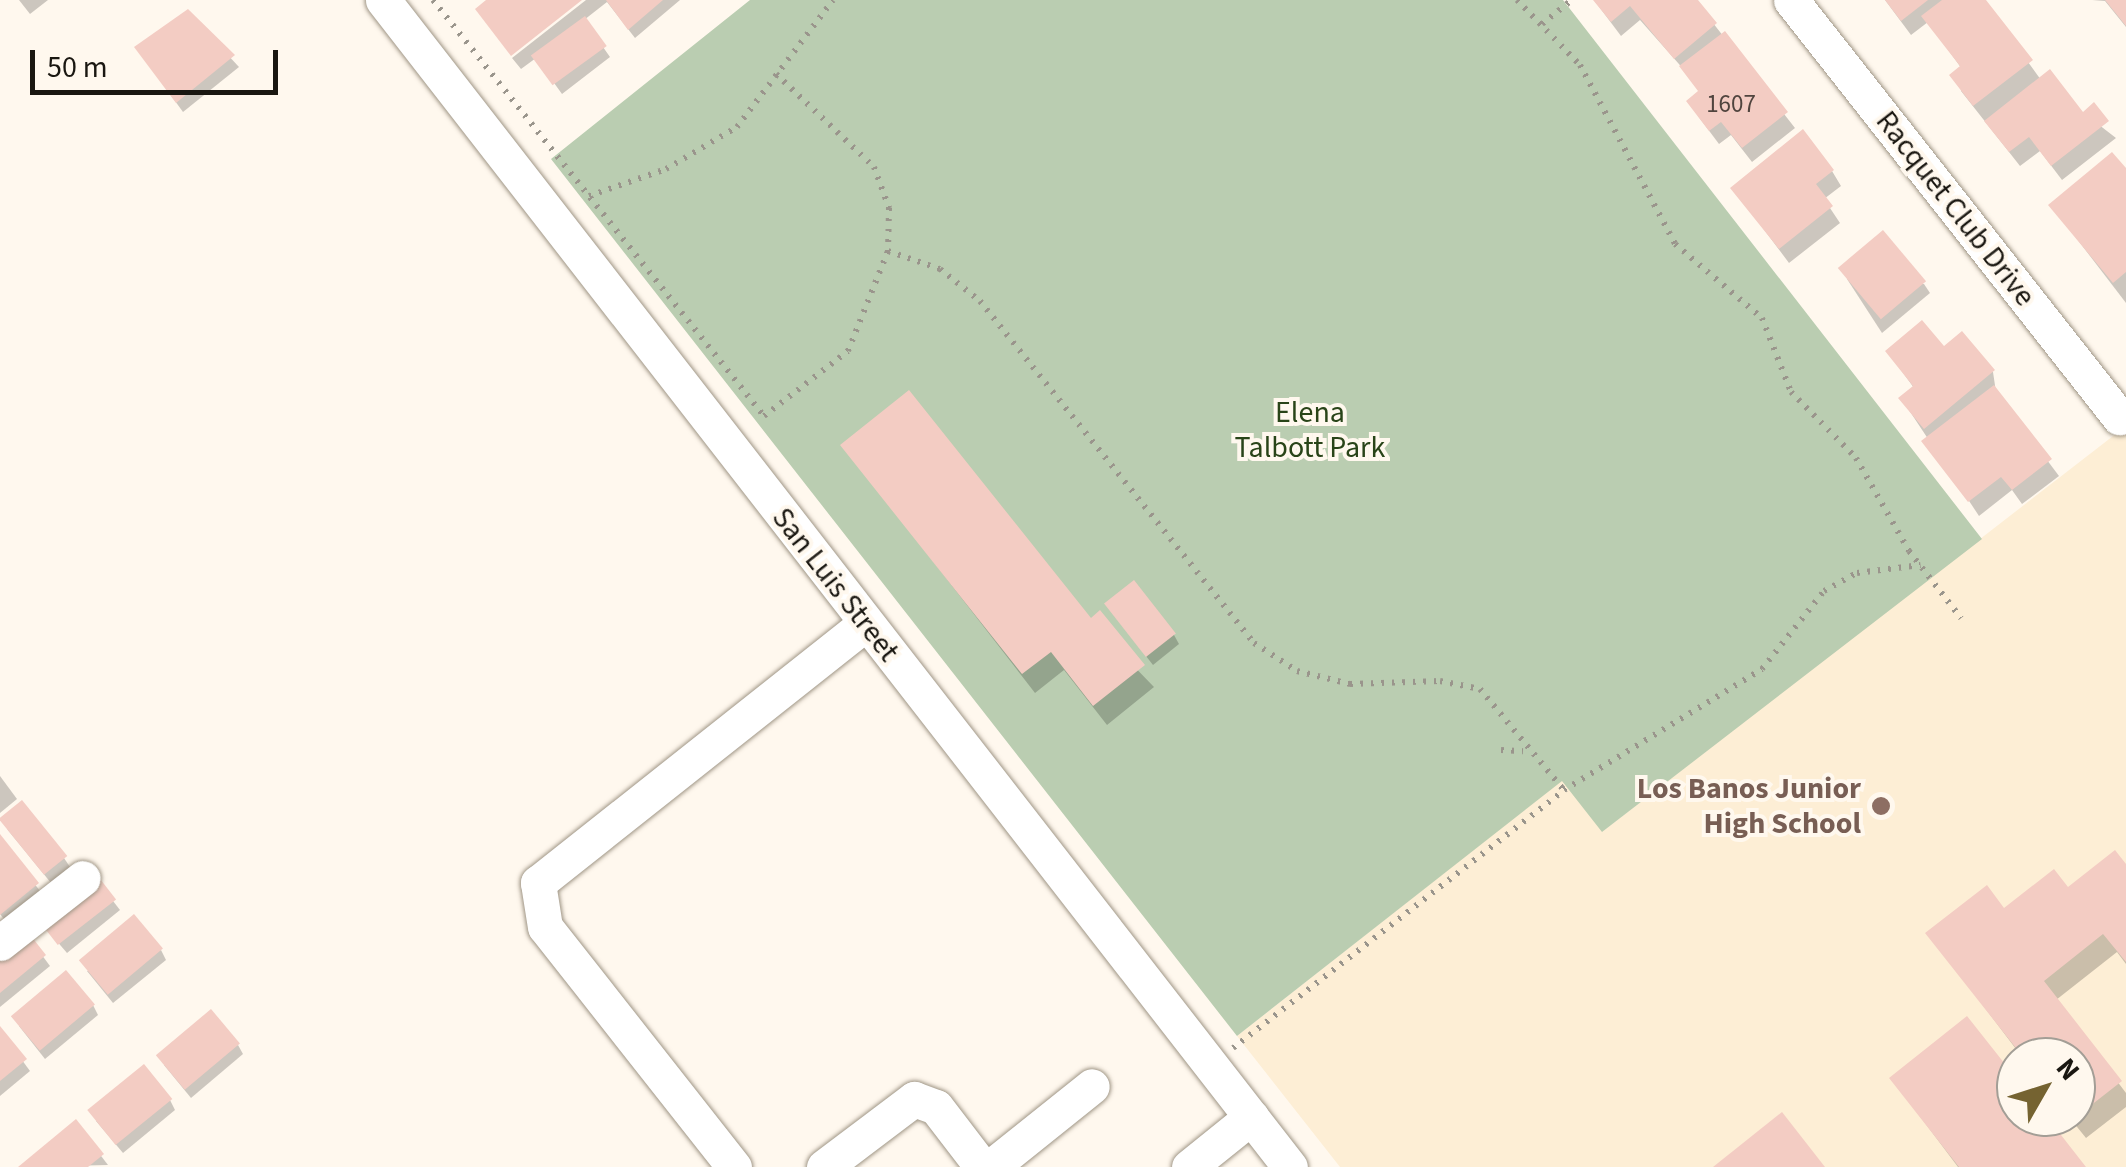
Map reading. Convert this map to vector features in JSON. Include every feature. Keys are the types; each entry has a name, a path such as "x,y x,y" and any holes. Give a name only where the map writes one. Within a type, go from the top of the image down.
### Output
{"street":[{"name":"Racquet Club Drive","path":"1791,0 2118,418"},
{"name":"San Luis Street","path":"385,1 864,624 1290,1167"},
{"path":"734,1167 544,927 538,883 864,624"},
{"path":"0,942 82,878"},
{"path":"991,1167 1092,1086"},
{"path":"824,1167 914,1098 936,1107 982,1167"},
{"path":"1189,1167 1251,1118"}],"path":[{"path":"433,0 764,416 848,351 888,251 889,208 874,167 776,74"},
{"path":"589,196 666,169 737,127 833,0"},
{"path":"1517,0 1580,65 1675,244 1762,318 1792,392 1856,458 1920,565 1961,618"},
{"path":"1542,24 1572,0"},
{"path":"888,251 940,268 980,300 1254,643 1297,671 1350,684 1440,680 1480,689 1524,751 1564,790"},
{"path":"1210,1066 1564,790 1762,669 1824,591 1857,573 1920,565"},
{"path":"1501,750 1524,751"}],"shaded area":[{"name":"Los Banos Junior High School","path":"2126,426 2126,1167 1340,1167 1237,1036 1562,780 1603,831"}],"green space":[{"name":"Elena Talbott Park","path":"750,0 1563,0 1982,539 1602,832 1562,781 1237,1036 551,159"}],"building":[{"path":"486,0 582,0 511,56 475,9"},
{"path":"606,0 663,0 628,30"},
{"path":"1593,0 1698,0 1717,23 1674,59 1630,6 1611,22"},
{"path":"1885,0 1928,0 1901,21"},
{"path":"1942,0 1986,0 2033,60 1973,106 1949,75 1960,66 1921,16"},
{"path":"2105,0 2126,0 2126,26"},
{"path":"188,9 235,55 176,103 134,47"},
{"path":"585,16 607,46 553,85 531,55"},
{"path":"1725,31 1788,112 1742,148 1721,122 1709,131 1686,101 1698,91 1679,66"},
{"path":"2050,69 2083,112 2094,102 2109,121 2051,166 2029,137 2009,152 1984,121"},
{"path":"1803,129 1834,170 1816,184 1833,206 1779,249 1730,188"},
{"path":"2112,152 2126,168 2126,272 2113,283 2048,205"},
{"path":"1883,230 1926,281 1881,319 1838,268"},
{"path":"1922,320 1944,346 1962,331 1995,370 1924,429 1898,398 1913,386 1885,351"},
{"path":"1994,385 2052,459 2012,490 2001,477 1968,502 1921,441"},
{"path":"909,390 1091,618 1100,610 1145,665 1093,706 1051,652 1022,674 840,445"},
{"path":"1134,580 1176,634 1146,657 1104,603"},
{"path":"22,800 67,856 44,875 0,821"},
{"path":"0,834 39,883 0,915"},
{"path":"2115,850 2126,864 2126,962 2103,934 2044,981 2088,1037 2007,1037 1925,933 1987,885 2004,908 2054,869 2068,887"},
{"path":"97,875 116,899 58,945 39,921"},
{"path":"134,914 163,948 108,995 79,960"},
{"path":"27,931 46,955 0,993 0,954"},
{"path":"66,970 95,1004 40,1051 11,1016"},
{"path":"211,1009 240,1043 185,1090 156,1055"},
{"path":"1967,1016 1996,1053 1996,1137 2063,1137 2086,1167 1959,1167 1889,1078"},
{"path":"0,1026 27,1059 0,1081"},
{"path":"2096,1048 2122,1081 2096,1101"},
{"path":"144,1064 172,1099 116,1145 87,1110"},
{"path":"1782,1112 1825,1167 1713,1167"},
{"path":"76,1119 104,1154 88,1167 18,1167"}],"place":[{"name":"Los Banos Junior High School","path":"1881,806"}]}
